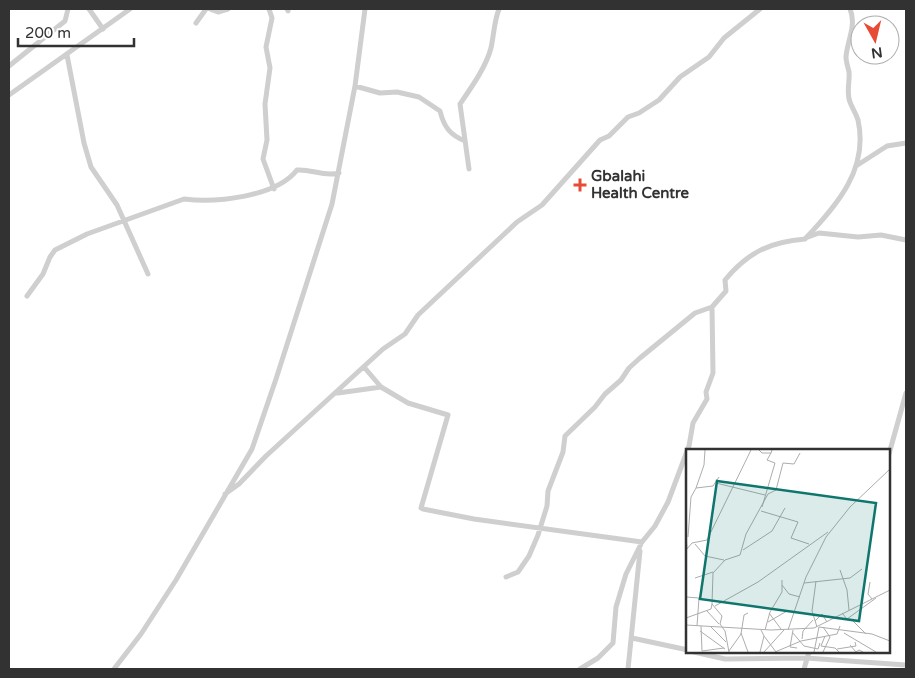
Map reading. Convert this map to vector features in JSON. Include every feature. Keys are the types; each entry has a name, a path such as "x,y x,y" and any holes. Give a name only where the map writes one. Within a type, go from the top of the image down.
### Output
{"street":[{"path":"9,66 60,26 65,21 68,9"},
{"path":"88,9 102,29"},
{"path":"9,95 68,55 130,9"},
{"path":"196,23 206,9"},
{"path":"210,9 218,12 228,9"},
{"path":"268,9 272,18 266,47 270,68 265,104 267,140 263,159 274,189"},
{"path":"114,669 160,606 252,448 276,380 326,222 339,173 355,86 365,9"},
{"path":"469,169 460,104 472,87 491,49 493,26 499,9"},
{"path":"225,494 239,484 294,430 337,393 392,341 405,334 418,315 517,222 542,205 600,140 610,136 628,117 639,113 659,100 680,77 709,57 724,38 760,9"},
{"path":"805,239 835,207 861,153 860,131 857,117 849,102 848,92 849,74 846,58 853,26 850,9"},
{"path":"68,55 84,144 91,167 125,220 148,274"},
{"path":"355,86 380,93 398,92 419,97 440,111 443,122 452,136 465,140"},
{"path":"856,166 887,146 906,143"},
{"path":"27,296 43,274 55,250 87,234 184,199 199,201 255,194 274,189 290,179 297,170 308,169 328,176 339,173"},
{"path":"506,578 518,572 529,556 540,528 548,491 563,452 565,436 621,380 629,368 640,358 696,313 712,307 726,291 725,280 743,262 762,248 780,241 805,239 819,233 858,237 880,236 906,240"},
{"path":"688,449 693,423 707,398 706,392 714,373 712,307"},
{"path":"364,367 380,387 408,403 448,415 422,508 540,528 642,542"},
{"path":"337,393 380,387"},
{"path":"890,450 906,393"},
{"path":"580,669 598,658 613,643 616,607 626,574 642,542 655,526 668,502 686,454"},
{"path":"628,669 640,548"},
{"path":"632,638 686,650"},
{"path":"698,653 725,659 806,658 906,665"},
{"path":"804,669 808,653"}],"place":[{"name":"Gbalahi Health Centre","path":"580,185"}]}
